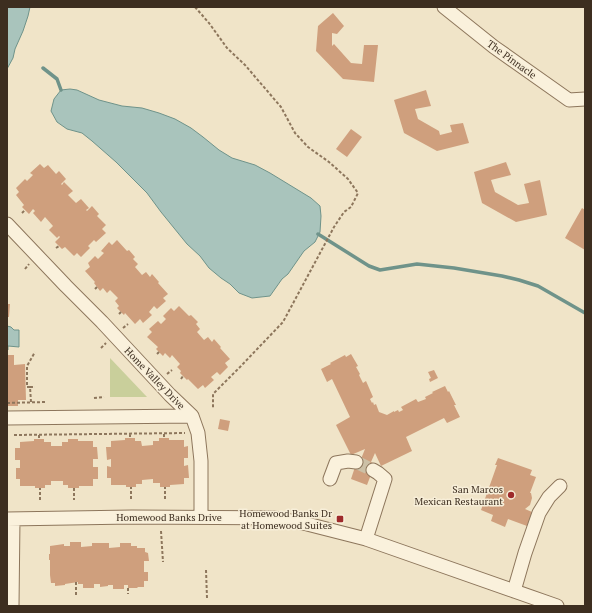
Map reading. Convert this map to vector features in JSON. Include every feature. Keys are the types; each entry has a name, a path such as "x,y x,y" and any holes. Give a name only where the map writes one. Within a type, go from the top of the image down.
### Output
{"street":[{"name":"The Pinnacle","path":"444,7 494,47 569,100 585,99"},
{"name":"Home Valley Drive","path":"7,224 170,395 192,416"},
{"name":"Home Valley Drive","path":"7,418 192,416"},
{"path":"192,416 198,434 201,461 201,517"},
{"path":"330,479 336,463 348,461 356,462"},
{"path":"366,538 385,479 373,470"},
{"path":"514,591 539,513 549,497 560,486"},
{"name":"Homewood Banks Drive","path":"10,519 132,517 275,518 366,538 557,606"},
{"path":"10,519 12,606"}],"path":[{"path":"196,7 227,48 250,71 281,107 295,133 308,147 329,162 348,179 358,193 351,206 344,212 332,230 280,326 213,394 213,409"},
{"path":"22,213 25,210"},
{"path":"31,402 30,387 27,387 27,366 35,352"},
{"path":"30,387 35,387"},
{"path":"94,398 104,397"},
{"path":"7,403 46,402"},
{"path":"14,435 191,433"},
{"path":"131,487 131,499"},
{"path":"165,487 165,499"},
{"path":"40,488 40,500"},
{"path":"74,488 74,500"},
{"path":"161,531 163,562"},
{"path":"206,570 207,598"},
{"path":"76,582 76,595"},
{"path":"128,588 128,594"}],"green space":[{"path":"110,358 147,397 110,397"}],"water":[{"path":"7,7 30,7 13,58 7,69"},
{"path":"61,90 77,90 99,100 122,106 142,108 175,119 191,128 219,150 232,158 255,165 311,198 320,206 321,216 320,232 315,242 304,251 270,296 252,298 239,293 209,268 200,256 187,244 147,193 116,162 82,133 67,129 57,122 51,111 54,99"},
{"path":"7,326 14,330 19,330 19,347 8,346 7,350"}],"building":[{"path":"333,13 344,26 337,34 332,33 332,46 334,44 351,63 362,64 364,45 378,45 374,82 343,79 316,51 318,26"},
{"path":"426,90 431,106 415,109 418,119 439,131 440,135 452,132 450,125 463,123 469,143 437,151 404,133 394,100"},
{"path":"351,129 362,137 347,157 336,149"},
{"path":"506,162 511,175 491,180 495,192 518,205 529,203 524,184 540,180 547,215 516,222 482,203 474,172"},
{"path":"40,164 44,168 48,165 56,174 59,171 66,179 61,184 62,185 64,182 73,191 68,195 76,203 81,199 89,208 86,210 87,211 92,206 99,214 97,216 106,225 102,229 106,233 96,242 94,240 88,246 90,248 81,257 77,253 74,256 65,247 62,249 55,242 60,237 59,236 57,238 49,230 53,226 45,217 41,222 33,213 35,211 33,209 29,214 22,207 24,205 16,195 19,192 16,188 25,179 27,181 33,175 30,173"},
{"path":"582,208 585,210 585,250 565,238"},
{"path":"117,240 135,257 133,259 138,264 135,267 142,275 146,272 150,277 152,274 168,294 163,298 166,301 157,309 154,306 149,312 152,315 143,323 140,319 135,324 125,313 124,315 117,308 119,306 115,301 118,298 110,290 107,293 103,288 100,291 94,283 95,282 85,271 90,267 88,263 95,256 98,259 104,253 101,251 109,242 112,245"},
{"path":"7,304 10,304 9,317 7,317"},
{"path":"179,306 189,316 191,315 198,322 196,324 200,329 197,332 204,340 208,337 212,342 214,339 230,359 225,363 228,367 220,375 217,372 211,377 214,380 205,388 203,385 198,389 188,379 187,380 180,373 181,371 177,367 180,364 172,355 170,358 165,353 163,356 156,349 158,347 147,337 152,332 149,329 158,321 161,324 166,319 163,316 171,308 174,311"},
{"path":"351,354 358,366 356,367 363,383 366,381 373,397 370,399 374,405 376,404 379,412 387,415 398,410 399,412 403,410 401,407 416,399 418,402 426,399 425,397 433,393 432,392 445,386 456,405 454,405 460,417 447,423 444,418 406,437 412,451 381,466 375,453 371,462 375,464 367,485 351,479 358,458 361,459 365,449 351,455 336,425 350,417 332,379 327,382 321,369 345,355 346,357"},
{"path":"7,355 14,355 14,365 25,364 26,400 18,400 18,406 7,406"},
{"path":"434,370 438,378 430,382 429,379 431,378 428,372"},
{"path":"220,419 230,421 228,431 218,429"},
{"path":"125,438 135,438 135,441 141,441 142,446 153,445 153,441 159,441 159,438 184,440 184,447 188,446 188,458 184,458 184,466 188,465 189,478 184,478 184,484 170,485 170,487 160,487 160,483 153,483 153,479 142,480 142,484 136,484 136,487 111,485 111,478 107,478 107,466 111,467 111,459 107,460 106,447 111,447 111,441 125,440"},
{"path":"34,439 44,439 44,442 51,442 51,446 62,446 62,442 68,442 68,439 93,441 93,447 97,447 98,459 93,459 93,467 98,467 98,479 93,479 93,486 79,486 79,488 68,488 68,485 63,485 63,481 51,481 51,485 45,485 45,488 20,486 20,479 16,479 16,468 20,468 20,460 15,460 15,448 20,448 20,442 34,441"},
{"path":"498,458 532,470 530,475 536,477 530,493 532,498 530,505 525,509 532,512 527,526 508,519 505,527 491,521 493,515 481,510 497,465 495,465"},
{"path":"70,542 81,542 81,547 92,546 92,543 109,543 109,548 120,547 120,543 131,543 131,546 145,548 145,552 148,553 149,561 144,561 144,572 148,572 148,581 144,581 144,587 128,588 128,585 124,585 124,589 113,589 113,585 100,587 100,584 94,584 94,588 83,588 83,584 78,584 78,582 55,586 55,583 51,583 50,575 50,546 64,544 64,546 70,546"}],"waterway":[{"path":"43,68 57,79 61,90"},
{"path":"318,234 369,266 380,270 417,264 454,268 502,276 538,286 585,313"}],"tunnel":[{"path":"356,462 373,470"}],"place":[{"name":"San Marcos Mexican Restaurant","path":"511,495"},
{"name":"Homewood Banks Dr at Homewood Suites","path":"340,519"}]}
